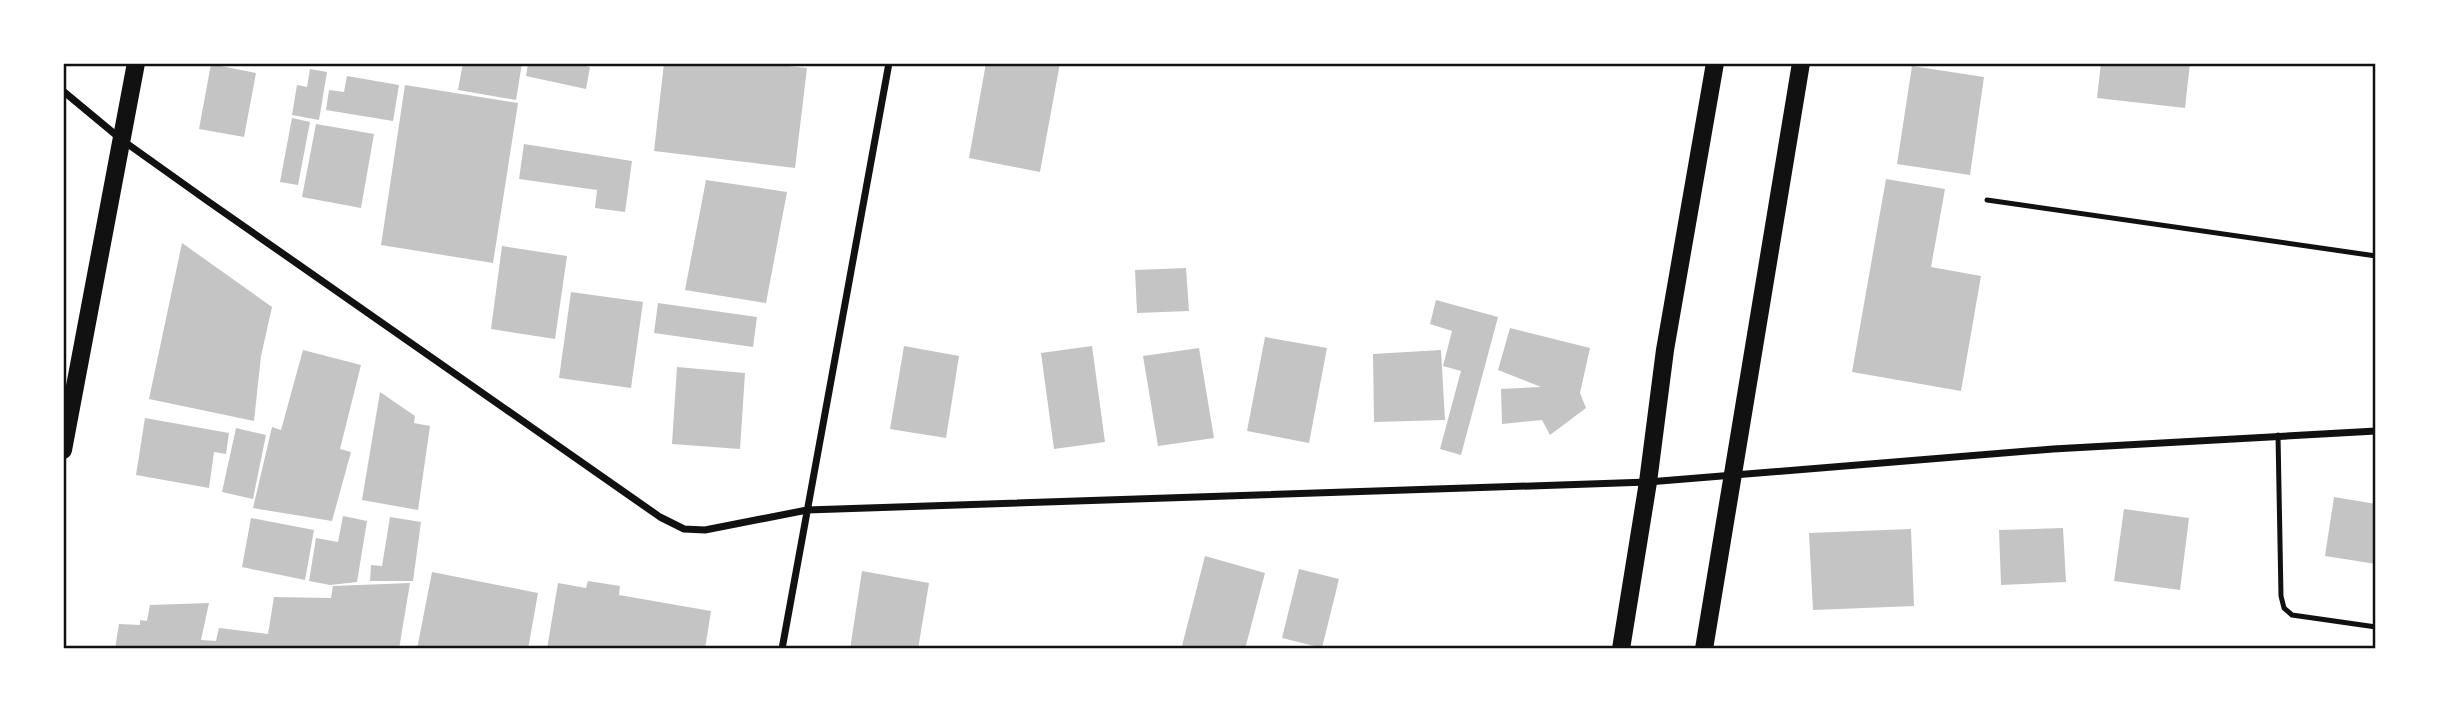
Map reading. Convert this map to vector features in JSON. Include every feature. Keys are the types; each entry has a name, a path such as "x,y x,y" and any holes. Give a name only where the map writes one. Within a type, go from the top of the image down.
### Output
{"main road":[{"path":"63,450 136,63"},
{"path":"1621,649 1648,482 1665,350 1715,63"},
{"path":"1704,649 1801,63"}],"street":[{"path":"782,649 889,63"},
{"path":"63,91 122,140 660,517 684,529 705,530 807,510 1648,482 2053,449 2376,431"}],"lane":[{"path":"1987,200 2376,256"},
{"path":"2278,435 2281,596 2284,608 2292,615 2376,627"}],"building":[{"path":"463,63 522,63 516,100 458,90"},
{"path":"528,63 572,63 590,67 586,89 526,76"},
{"path":"664,63 760,63 807,68 795,168 654,151"},
{"path":"986,63 1060,63 1040,172 969,158"},
{"path":"2101,63 2190,63 2185,108 2097,98"},
{"path":"211,64 256,73 244,137 199,129"},
{"path":"1912,66 1984,77 1970,175 1897,164"},
{"path":"310,69 327,72 319,120 292,115 297,85 307,87"},
{"path":"347,76 399,85 393,121 326,110 329,90 344,92"},
{"path":"405,85 518,103 493,263 381,245"},
{"path":"292,118 310,122 298,185 280,182"},
{"path":"316,124 374,134 361,208 302,197"},
{"path":"524,144 632,161 625,212 595,208 597,190 519,179"},
{"path":"1886,179 1945,189 1931,267 1981,276 1961,391 1852,372"},
{"path":"706,180 787,192 766,303 685,290"},
{"path":"182,243 272,307 261,356 254,421 149,399"},
{"path":"502,246 567,256 555,339 491,329"},
{"path":"1186,268 1189,311 1137,313 1135,270"},
{"path":"571,292 643,302 631,388 559,378"},
{"path":"1436,300 1498,317 1461,455 1440,449 1461,371 1443,366 1452,331 1430,324"},
{"path":"658,303 757,317 753,347 654,333"},
{"path":"1510,328 1590,348 1580,393 1586,408 1550,435 1542,420 1502,424 1501,389 1541,387 1498,370"},
{"path":"1265,337 1327,348 1309,443 1247,431"},
{"path":"904,346 959,356 946,438 890,429"},
{"path":"1092,346 1105,442 1054,449 1041,353"},
{"path":"1199,348 1214,438 1158,446 1143,356"},
{"path":"303,350 361,365 340,449 351,452 332,521 253,508 272,427 281,430"},
{"path":"1441,350 1445,420 1374,422 1373,354"},
{"path":"677,367 745,373 740,449 672,444"},
{"path":"380,392 415,416 414,423 430,426 418,510 362,500"},
{"path":"145,418 229,433 226,454 214,452 209,488 136,475"},
{"path":"236,428 266,435 253,499 222,492"},
{"path":"2334,497 2376,504 2376,564 2325,556"},
{"path":"2124,509 2189,518 2180,590 2114,581"},
{"path":"343,516 367,521 357,582 330,585 309,581 316,538 338,542"},
{"path":"390,517 421,522 413,581 370,581 371,565 382,566"},
{"path":"251,518 314,530 305,580 242,567"},
{"path":"2063,528 2066,582 2001,585 1999,530"},
{"path":"1911,529 1914,606 1813,610 1809,533"},
{"path":"1205,556 1265,573 1245,649 1194,649 1182,646"},
{"path":"1299,569 1339,579 1322,648 1282,638"},
{"path":"862,571 929,583 918,649 850,649"},
{"path":"432,572 538,593 528,649 417,649"},
{"path":"588,581 620,586 619,595 711,611 705,649 547,649 558,583 586,588"},
{"path":"410,583 399,649 115,649 119,624 140,625 140,620 147,621 150,605 209,603 201,640 216,641 219,628 268,634 274,597 331,598 333,586"}]}
